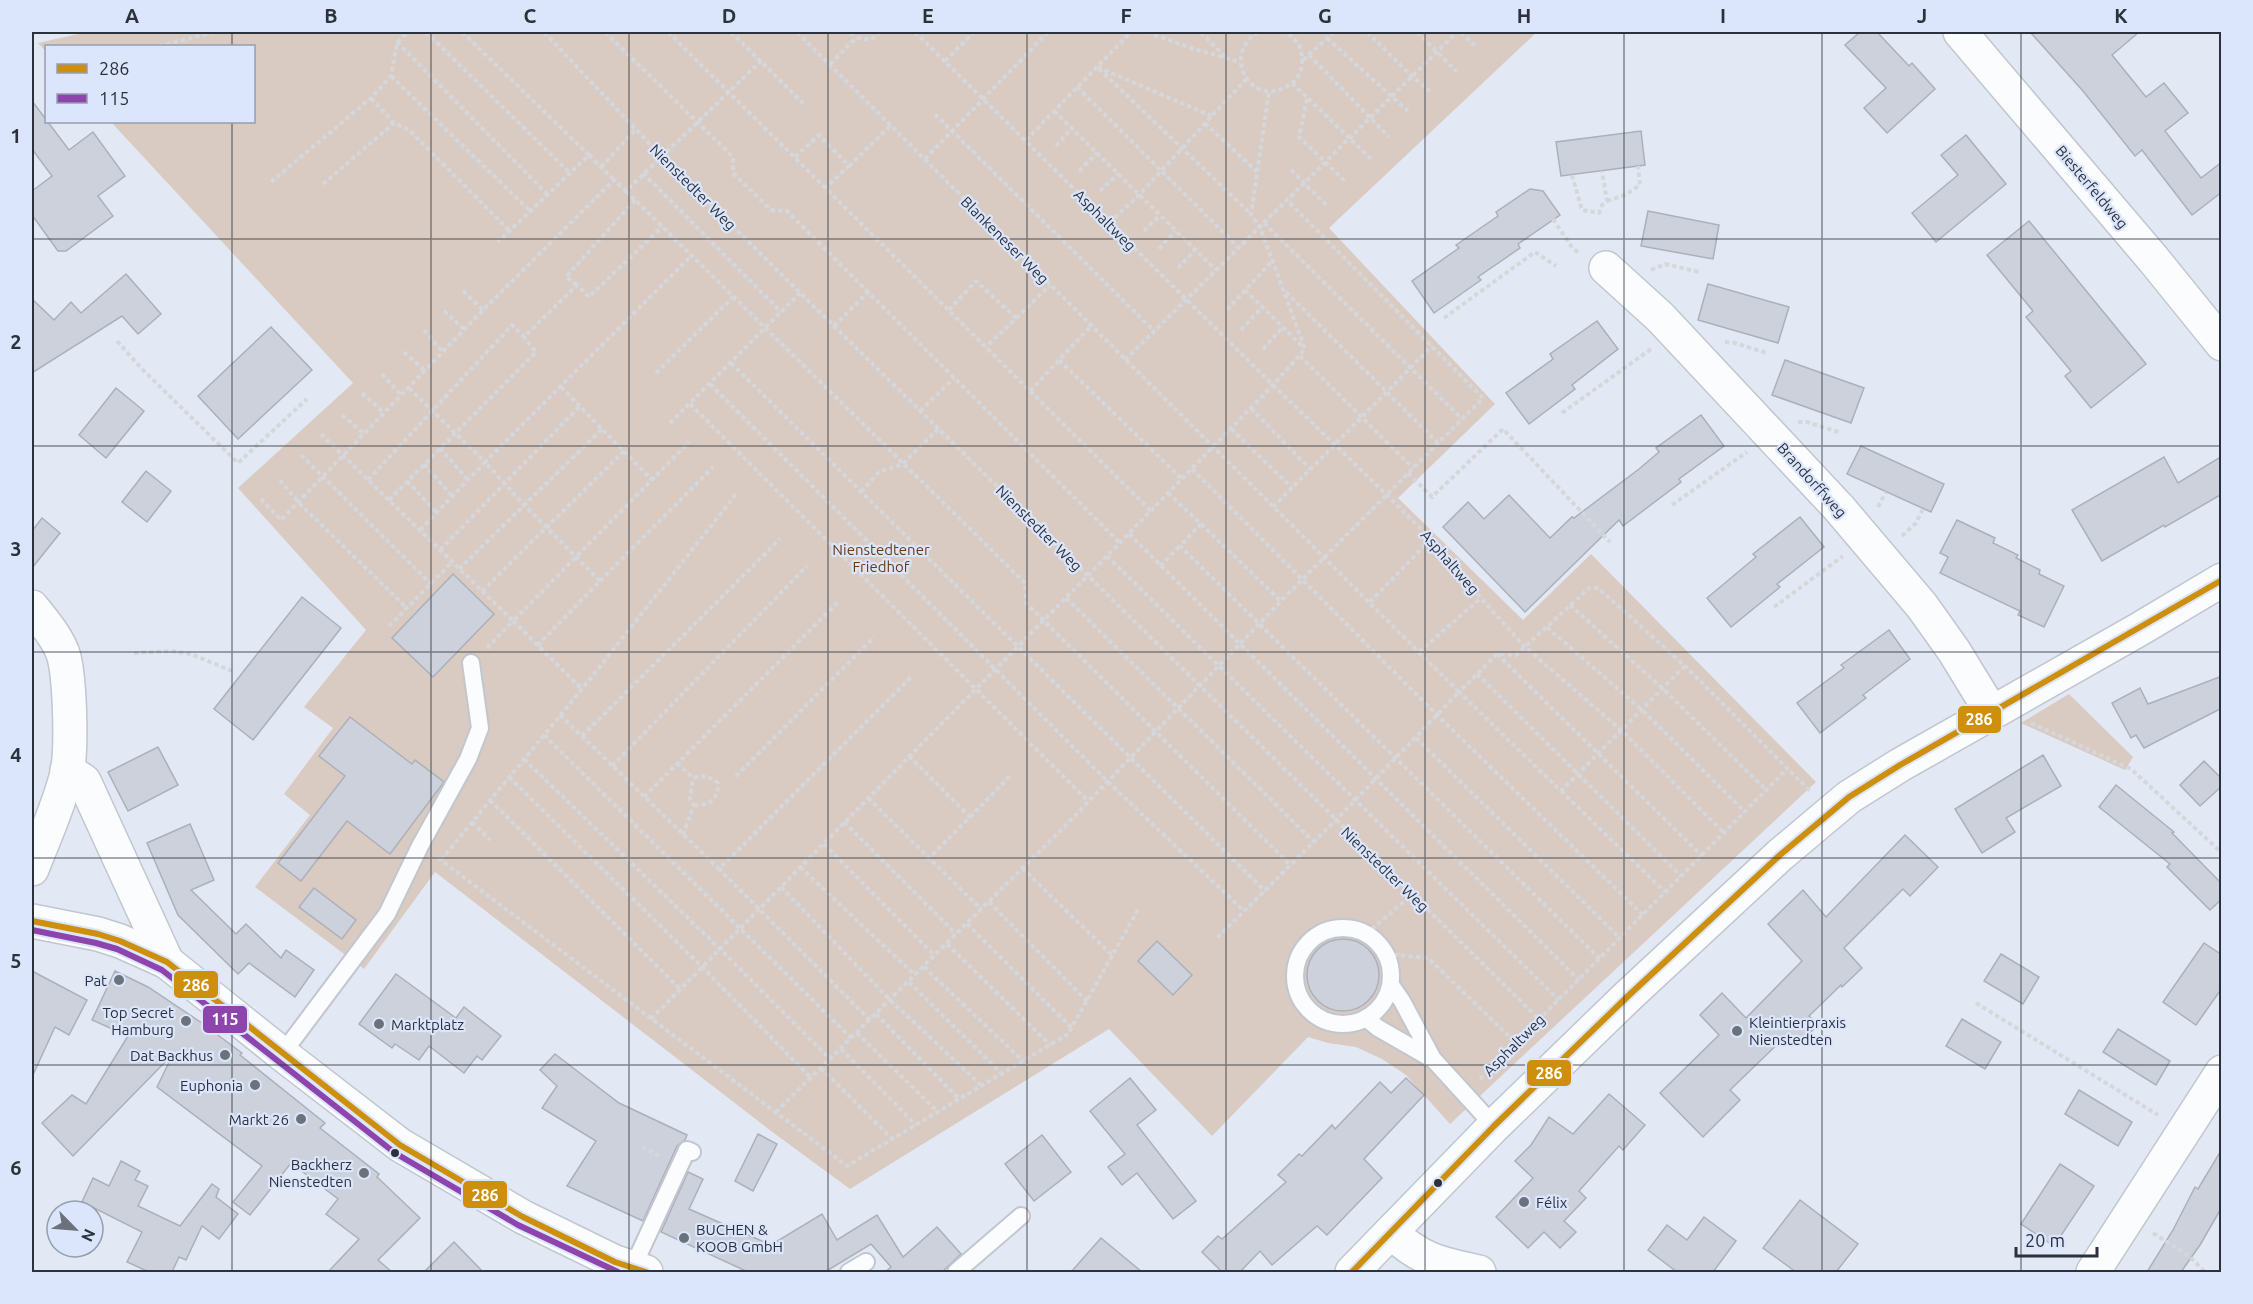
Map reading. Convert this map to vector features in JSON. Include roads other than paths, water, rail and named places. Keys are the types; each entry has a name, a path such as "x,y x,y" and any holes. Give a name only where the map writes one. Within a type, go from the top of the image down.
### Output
{"street":[{"name":"Biesterfeldweg","path":"1960,32 2222,344"},
{"name":"Brandorffweg","path":"1606,268 1660,316 1852,524 1922,606 1954,651 1992,713"},
{"path":"1352,1272 1494,1126 1673,953 1797,841 1850,797 1900,765 2222,580"},
{"path":"32,607 52,634 64,656 69,740 67,770 60,796 32,869"},
{"path":"67,770 84,781 167,962"},
{"path":"32,921 98,934 167,962 400,1144 523,1217 624,1269"},
{"path":"2094,1272 2222,1072"},
{"path":"1391,1232 1415,1253 1437,1263 1479,1272"}],"lane":[{"path":"282,1054 387,914 420,846 468,759 480,728 471,663"},
{"path":"1336,928 1352,928 1377,942 1386,954 1390,964 1390,985 1385,998 1366,1018 1354,1023 1327,1022 1315,1016 1305,1007 1299,996 1295,983 1295,970 1299,955 1308,942 1321,933 1336,928"},
{"path":"1390,985 1402,1001 1433,1059 1494,1126"},
{"path":"1366,1018 1378,1028 1433,1059"},
{"path":"624,1269 687,1150 692,1152"},
{"path":"956,1272 1022,1216"},
{"path":"849,1272 866,1262"}],"place":[{"name":"Pat","path":"119,980"},
{"name":"Top Secret Hamburg","path":"186,1021"},
{"name":"Marktplatz","path":"379,1024"},
{"name":"Kleintierpraxis Nienstedten","path":"1737,1031"},
{"name":"Dat Backhus","path":"225,1055"},
{"name":"Euphonia","path":"255,1085"},
{"name":"Markt 26","path":"301,1119"},
{"name":"Backherz Nienstedten","path":"364,1173"},
{"name":"Félix","path":"1524,1202"},
{"name":"BUCHEN & KOOB GmbH","path":"684,1238"}],"park label":[{"name":"Nienstedtener Friedhof","path":"881,558"}]}
